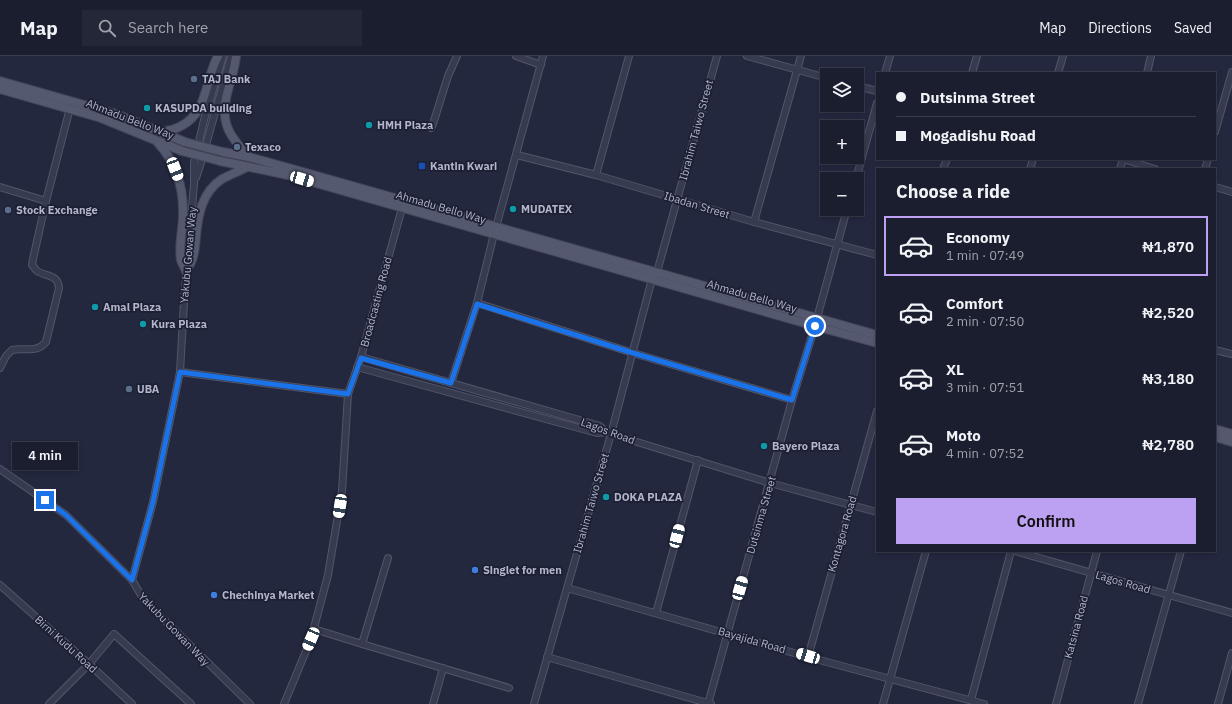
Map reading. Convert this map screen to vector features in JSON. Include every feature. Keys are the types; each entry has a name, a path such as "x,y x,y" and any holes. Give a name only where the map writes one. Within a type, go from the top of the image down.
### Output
{"main road":[{"path":"160,132 182,126 196,113 201,104 218,56"},
{"path":"236,56 224,107 224,117 228,130 235,141 249,157"},
{"name":"Ahmadu Bello Way","path":"0,81 97,107 184,142 249,157 495,230 816,322 876,342"},
{"name":"Ahmadu Bello Way","path":"0,89 70,108 107,120 182,151 220,161 288,175 402,208 495,230"},
{"path":"156,140 166,153 179,179 183,211 181,260 186,271"},
{"path":"186,271 194,259 198,218 201,205 208,192 221,180 247,167"},
{"name":"Ahmadu Bello Way","path":"816,322 876,335"},
{"path":"1216,430 1232,434"},
{"path":"1216,437 1232,442"}],"street":[{"name":"Yakubu Gowan Way","path":"223,56 204,120 194,163 194,184 186,271 180,372 153,502 132,580 144,600 250,704"},
{"name":"Yakubu Gowan Way","path":"194,184 231,56"},
{"path":"431,128 448,76 457,56"},
{"path":"516,56 541,65"},
{"path":"451,383 477,304 495,230 517,155 543,56"},
{"path":"596,175 629,56"},
{"name":"Ibrahim Taiwo Street","path":"534,704 716,56"},
{"path":"747,56 820,76"},
{"path":"754,222 800,56"},
{"path":"885,72 890,56"},
{"path":"972,72 977,56"},
{"path":"1058,72 1063,56"},
{"path":"1147,72 1151,56"},
{"path":"1216,128 1232,72"},
{"path":"864,88 876,91"},
{"path":"858,172 876,107"},
{"path":"0,368 6,356 12,350 35,349 42,347 46,342 59,288 54,277 37,271 32,265 46,201 70,108"},
{"name":"Ibadan Street","path":"517,155 596,175 754,222 876,255"},
{"path":"1126,160 1152,168"},
{"path":"0,187 46,201"},
{"path":"1216,187 1232,192"},
{"name":"Broadcasting Road","path":"284,704 311,639 328,575 342,492 348,394 361,358 402,208"},
{"name":"Dutsinma Street","path":"709,704 727,632 845,216"},
{"path":"477,304 633,353 792,400"},
{"path":"1216,350 1232,354"},
{"name":"Lagos Road","path":"361,358 600,426 609,433 770,482 876,512"},
{"path":"357,367 597,433 609,433"},
{"path":"180,372 348,394"},
{"name":"Kontagora Road","path":"808,656 876,414"},
{"path":"656,613 698,460"},
{"path":"0,469 66,515 132,580"},
{"path":"883,704 926,552"},
{"path":"971,700 1011,552"},
{"name":"Lagos Road","path":"1018,552 1232,613"},
{"name":"Katsina Road","path":"1056,704 1097,552"},
{"path":"1138,704 1181,552"},
{"path":"362,644 388,558"},
{"name":"Birni Kudu Road","path":"0,585 132,704"},
{"name":"Bayajida Road","path":"567,588 984,704"},
{"path":"314,629 509,688"},
{"path":"49,704 89,664 114,634 191,704"},
{"path":"1218,704 1232,653"},
{"path":"547,657 709,704"},
{"path":"433,704 443,668"}],"place":[{"name":"TAJ Bank","path":"194,79"},
{"name":"KASUPDA building","path":"147,108"},
{"name":"HMH Plaza","path":"369,125"},
{"name":"Texaco","path":"237,147"},
{"name":"Kantin Kwari","path":"422,166"},
{"name":"MUDATEX","path":"513,209"},
{"name":"Stock Exchange","path":"8,210"},
{"name":"Amal Plaza","path":"95,307"},
{"name":"Kura Plaza","path":"143,324"},
{"name":"UBA","path":"129,389"},
{"name":"Bayero Plaza","path":"764,446"},
{"name":"DOKA PLAZA","path":"606,497"},
{"name":"Singlet for men","path":"475,570"},
{"name":"Chechinya Market","path":"214,595"}],"route":[{"path":"45,500 66,515 132,580 153,502 180,372 348,394 361,358 451,383 477,304 633,353 792,400 815,326"}]}
